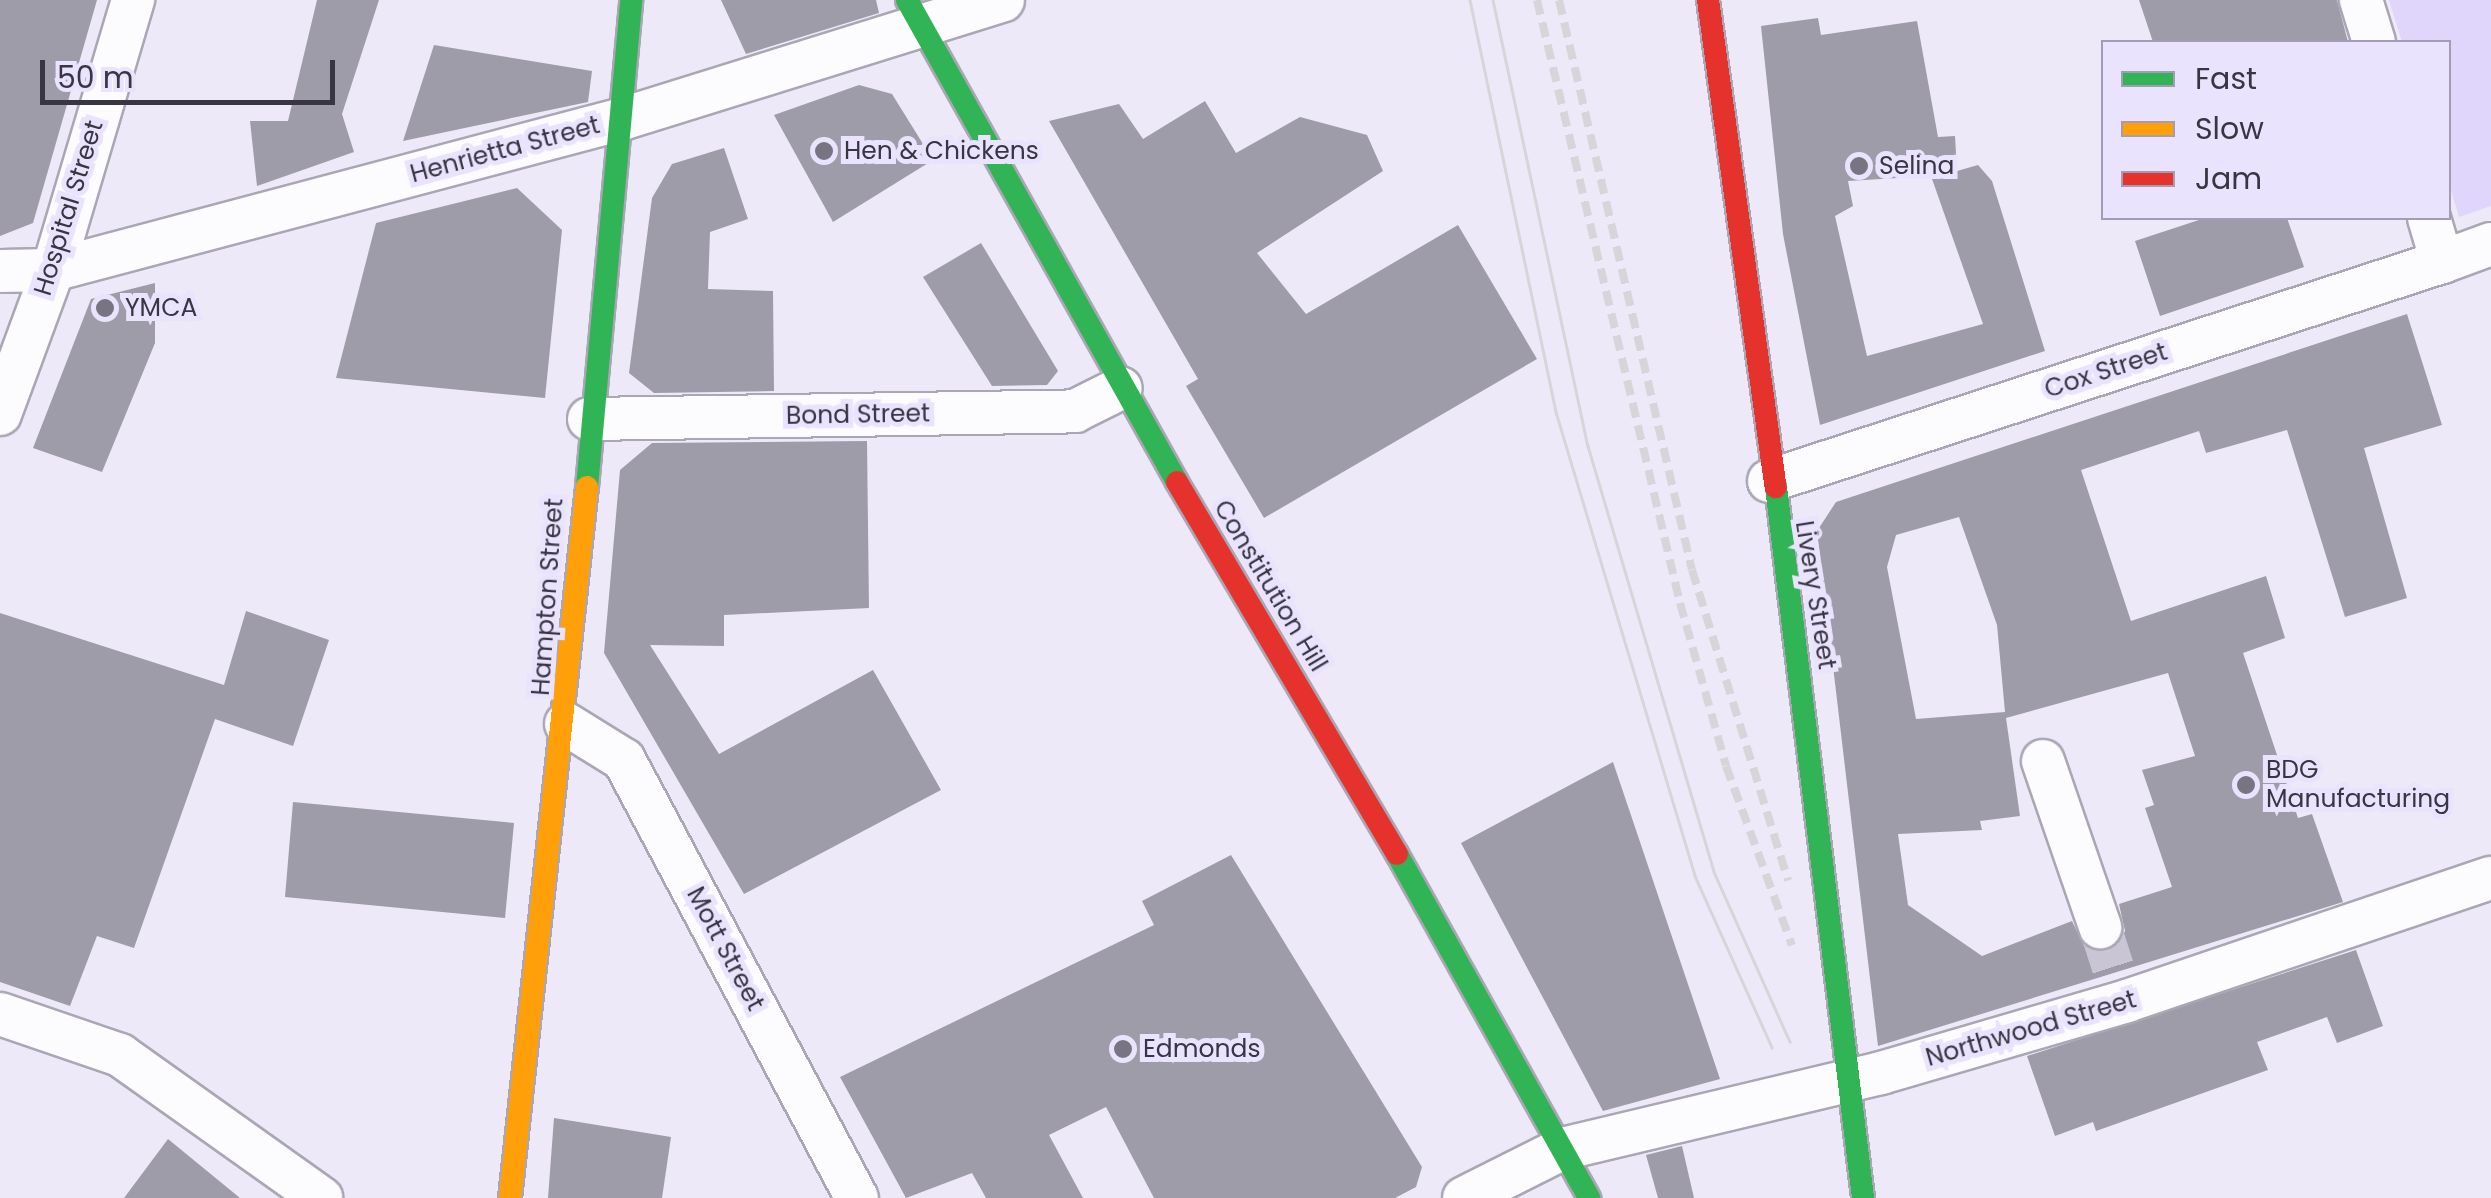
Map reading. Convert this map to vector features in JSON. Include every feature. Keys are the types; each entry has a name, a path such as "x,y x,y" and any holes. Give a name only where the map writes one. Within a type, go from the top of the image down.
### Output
{"street":[{"name":"Hospital Street","path":"0,414 53,270 133,0"},
{"name":"Hampton Street","path":"510,1198 566,724 589,419 631,0"},
{"name":"Henrietta Street","path":"0,271 53,270 622,118 913,13 1003,0"},
{"name":"Livery Street","path":"1708,0 1769,481 1816,778 1846,1083 1863,1198"},
{"path":"2361,0 2373,40"},
{"name":"Constitution Hill","path":"913,13 1121,388 1589,1198"},
{"path":"2429,220 2442,262"},
{"name":"Cox Street","path":"1769,481 2491,244"},
{"name":"Bond Street","path":"589,419 1076,411 1121,388"},
{"name":"Mott Street","path":"566,724 624,760 857,1198"},
{"path":"2043,761 2100,927"},
{"name":"Northwood Street","path":"1464,1198 1562,1149 1846,1083 2123,992 2489,886"},
{"path":"0,1014 120,1056 320,1198"}],"shaded area":[{"path":"2389,0 2491,0 2491,206 2459,217 2451,191 2451,40 2401,40"}],"building":[{"path":"0,0 97,0 33,223 0,236"},
{"path":"317,0 379,0 342,114 354,152 257,186 250,121 288,121"},
{"path":"721,0 876,0 879,13 746,54"},
{"path":"2139,0 2337,0 2347,40 2152,40"},
{"path":"1818,18 1821,35 1917,21 1938,137 1955,136 1957,171 1978,165 1992,181 2045,351 1820,425 1783,234 1761,26","holes":["1931,176 1983,324 1867,356 1835,216 1853,206 1848,181"]},
{"path":"434,45 592,71 588,102 403,141"},
{"path":"859,85 892,94 933,160 833,222 774,115"},
{"path":"1205,101 1236,153 1300,117 1367,135 1383,171 1257,253 1306,314 1458,225 1537,359 1264,518 1186,386 1198,379 1049,121 1119,104 1143,139"},
{"path":"724,148 748,219 710,232 708,289 773,291 774,391 654,393 629,373 652,198 672,164"},
{"path":"517,188 562,230 545,398 336,378 376,223"},
{"path":"2199,220 2288,220 2304,267 2160,316 2135,241"},
{"path":"981,243 1058,371 1047,385 992,386 923,277"},
{"path":"155,283 155,343 102,472 33,448 91,299"},
{"path":"2407,314 2442,425 2364,448 2407,598 2345,617 2287,430 2206,453 2199,431 2081,470 2131,621 2266,576 2285,638 2243,653 2298,818 2312,814 2343,902 1878,1046 1817,531 1836,502","holes":["1959,517 1997,625 2005,712 1916,719 1887,567 1896,535","2168,673 2195,756 2142,770 2154,805 2145,808 2172,887 2119,904 2125,931 2118,944 2107,951 2084,946 2072,921 1982,956 1908,905 1898,834 1982,830 1980,821 2020,816 2006,718"]},
{"path":"867,441 869,608 724,615 724,646 650,645 719,754 873,670 941,790 744,894 604,653 620,470 652,443"},
{"path":"246,611 329,640 293,746 215,719 134,948 97,936 70,1006 0,982 0,613 224,685"},
{"path":"1613,762 1720,1079 1603,1111 1461,843"},
{"path":"293,802 514,823 505,918 285,897"},
{"name":"Edmonds","path":"1231,855 1422,1167 1416,1187 1395,1198 1154,1198 1106,1107 1049,1135 1083,1198 986,1198 972,1173 906,1198 840,1077 1154,925 1142,901"},
{"path":"2356,950 2383,1026 2337,1043 2327,1017 2257,1042 2268,1070 2096,1131 2093,1122 2055,1136 2027,1056"},
{"path":"554,1118 671,1137 662,1198 548,1198"},
{"path":"168,1139 240,1198 124,1198"},
{"path":"1682,1146 1694,1198 1658,1198 1646,1155"}],"tunnel":[{"path":"2100,927 2118,983"}],"tram line":[{"path":"1470,0 1556,412 1695,876 1772,1047"},
{"path":"1493,0 1588,446 1714,872 1790,1042"}],"railway":[{"path":"1537,0 1680,603 1726,766 1792,945"},
{"path":"1559,0 1692,570 1788,881"}],"traffic: fast":[{"path":"587,487 631,0"},
{"path":"907,0 1177,482"},
{"path":"1776,487 1863,1198"},
{"path":"1397,854 1589,1198"}],"traffic: slow":[{"path":"510,1198 587,487"}],"traffic: jam":[{"path":"1708,0 1776,487"},
{"path":"1177,482 1397,854"}],"place":[{"name":"Hen & Chickens","path":"824,151"},
{"name":"Selina","path":"1859,166"},
{"name":"YMCA","path":"105,308"},
{"name":"BDG Manufacturing","path":"2246,785"},
{"name":"Edmonds","path":"1123,1049"}]}
